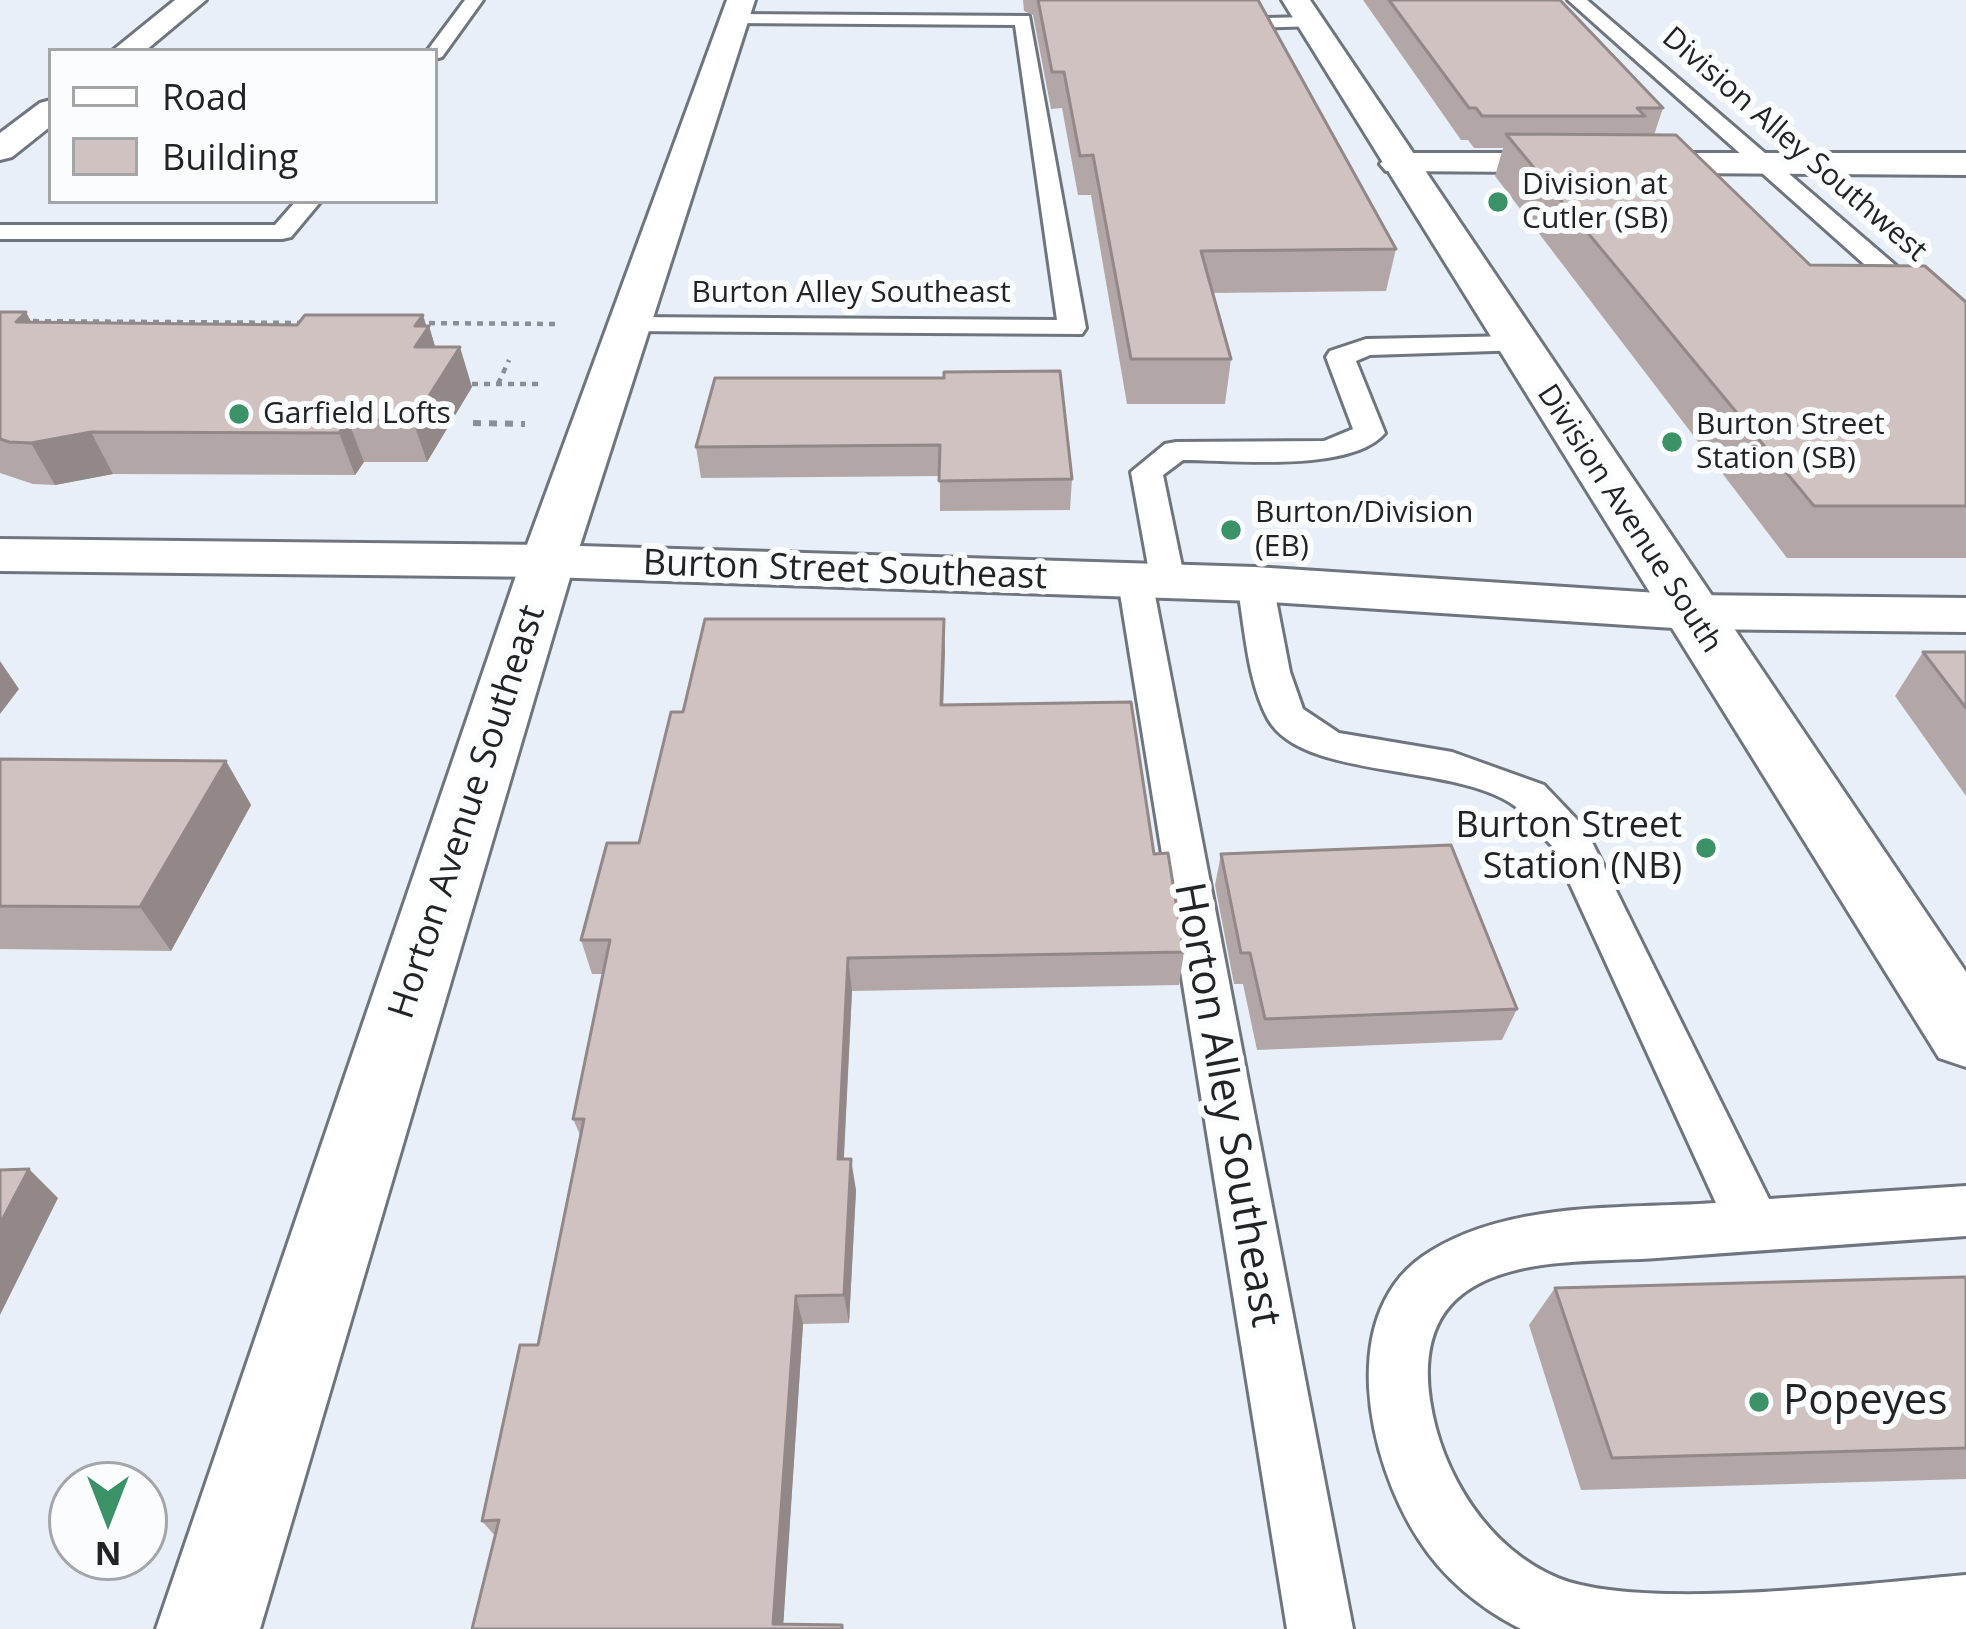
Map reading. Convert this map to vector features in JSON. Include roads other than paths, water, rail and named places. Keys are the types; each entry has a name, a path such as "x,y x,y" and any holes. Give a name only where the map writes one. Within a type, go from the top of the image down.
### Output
{"main road":[{"path":"131,48 192,0"},
{"name":"Horton Avenue Southeast","path":"208,1629 548,561 738,9"},
{"name":"Division Avenue South","path":"1304,11 1398,164 1966,1035"},
{"path":"0,150 48,112"},
{"path":"1398,164 1966,164"},
{"name":"Burton Street Southeast","path":"0,555 548,561 1255,584 1689,612 1966,615"}],"lane":[{"path":"438,49 474,0"},
{"name":"Division Alley Southwest","path":"1577,0 1966,341 1960,351 1966,357"},
{"name":"Burton Alley Southeast","path":"629,325 1072,328 1022,20 738,9"},
{"path":"1190,24 1304,11"},
{"path":"0,232 282,232 306,204"},
{"name":"Horton Alley Southeast","path":"1321,1629 1151,581 1147,472 1176,451 1328,450 1370,433 1340,357 1366,347 1515,344"},
{"path":"1255,584 1271,672 1286,716 1328,746 1452,766 1528,795 1570,838 1754,1226"},
{"path":"1966,1210 1541,1240 1474,1256 1425,1291 1409,1316 1397,1383 1418,1467 1435,1508 1462,1541 1503,1578 1544,1606 1617,1627 1843,1619 1966,1608"}],"place":[{"name":"Division at Cutler (SB)","path":"1498,202"},
{"name":"Garfield Lofts","path":"239,414"},
{"name":"Burton Street Station (SB)","path":"1672,442"},
{"name":"Burton/Division (EB)","path":"1231,530"},
{"name":"Burton Street Station (NB)","path":"1706,848"},
{"name":"Popeyes","path":"1759,1402"}]}
